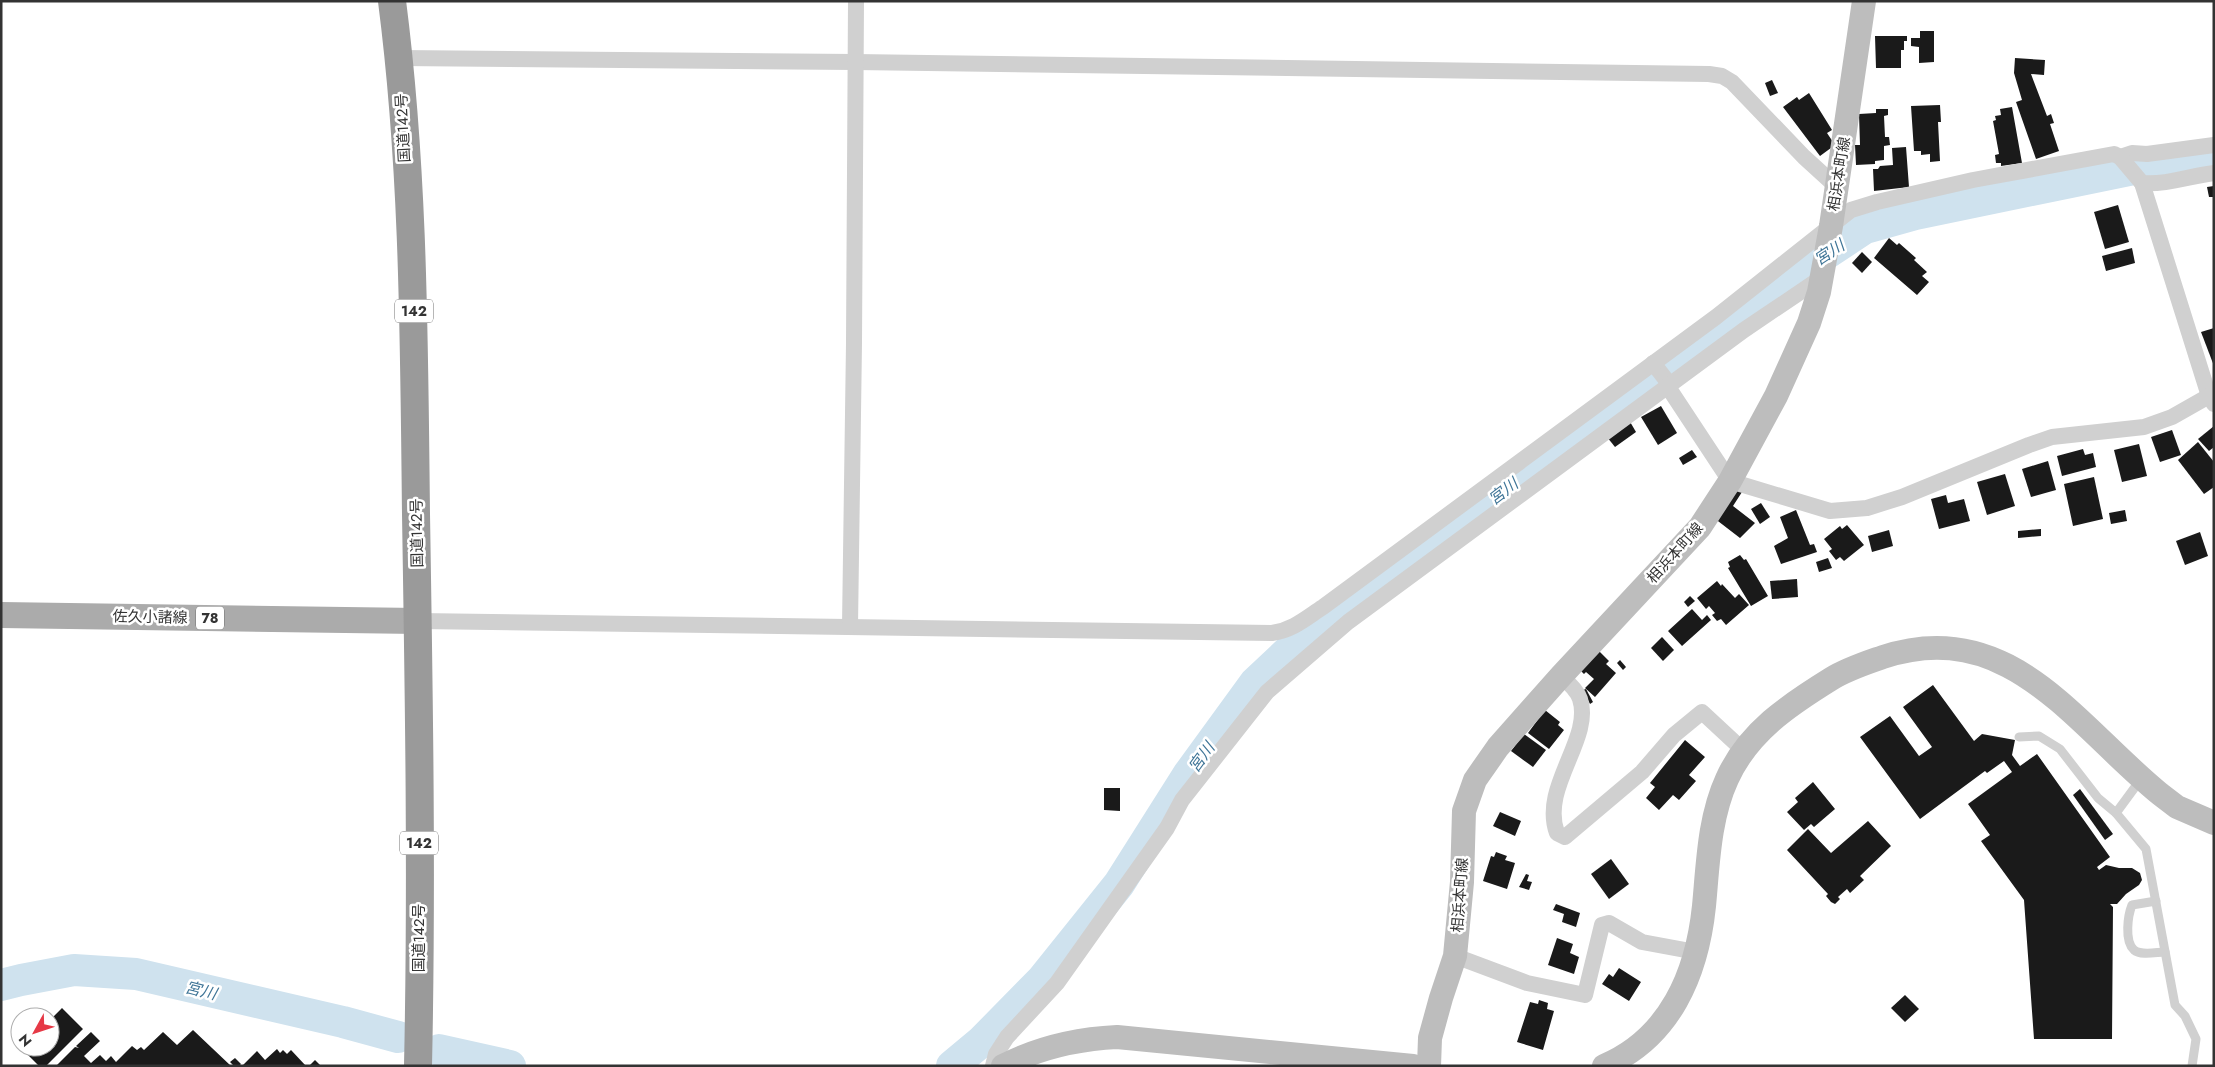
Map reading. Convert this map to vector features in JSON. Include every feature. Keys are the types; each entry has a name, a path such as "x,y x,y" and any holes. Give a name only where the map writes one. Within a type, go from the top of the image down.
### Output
{"highway":[{"name":"国道142号","path":"392,1 399,58 414,310 418,621 418,1066"}],"main road":[{"name":"佐久小諸線","path":"1,615 418,621"}],"street":[{"path":"850,626 856,1"},
{"name":"相浜本町線","path":"1429,1066 1430,1038 1440,998 1455,956 1462,882 1462,828 1468,794 1483,767 1498,748 1561,676 1690,540 1730,481 1776,396 1800,344 1815,304 1830,233 1864,1"},
{"path":"399,58 855,62 1709,74 1722,76 1732,82 1804,157 1838,188"},
{"path":"2121,158 2132,153 2147,154 2214,144"},
{"path":"418,621 1272,633 1284,631 1294,627 1323,607 1654,365 1830,233 1851,210 1877,202 2001,174 2114,154 2121,158 2139,180 2211,400 2158,424 2052,437 1902,497 1867,508 1830,511 1730,481 1654,365"},
{"path":"2139,180 2157,184 2185,177 2214,173"},
{"path":"993,1066 996,1054 1007,1037 1057,983 1167,828 1182,800 1267,692 1348,622 1667,384 1822,272"},
{"path":"1604,1066 1638,1047 1668,1016 1678,998 1696,952 1704,908 1708,853 1714,820 1726,780 1744,751 1768,722 1837,675 1902,651 1924,647 1969,650 1991,657 2031,678 2068,708 2141,779 2177,806 2214,823"},
{"path":"1561,676 1571,684 1580,698 1582,712 1580,727 1562,774 1552,810 1553,823 1557,832 1565,837 1642,772 1674,736 1702,712 1744,751"},
{"path":"1455,956 1528,983 1585,995 1602,925 1609,923 1642,942 1696,952"},
{"path":"1004,1066 1044,1048 1082,1040 1117,1037 1413,1066"}],"lane":[{"path":"2019,737 2039,736 2060,749 2098,798 2116,813 2146,849 2175,1004 2185,1016 2196,1039 2192,1066"},
{"path":"2116,813 2141,779"},
{"path":"2156,901 2132,905 2128,913 2129,940 2134,950 2140,953 2165,952"}],"building":[{"path":"1920,31 1934,31 1934,62 1919,63 1919,47 1911,46 1911,38 1920,38"},
{"path":"1875,36 1907,36 1907,41 1904,41 1904,50 1901,50 1901,68 1876,68"},
{"path":"2015,58 2045,60 2044,75 2031,74 2047,116 2051,114 2054,123 2050,124 2059,151 2036,159 2016,102 2022,100 2014,73"},
{"path":"1772,80 1778,93 1770,96 1765,83"},
{"path":"1809,93 1832,130 1827,133 1835,145 1820,156 1783,107 1797,97 1799,100"},
{"path":"1940,105 1941,122 1938,122 1940,161 1930,162 1930,154 1921,155 1921,151 1914,151 1911,106"},
{"path":"2012,107 2022,163 2001,166 2001,163 1996,163 1995,155 1999,154 1993,121 1996,120 1995,116 2001,115 2000,109"},
{"path":"1876,109 1888,109 1888,115 1884,116 1885,137 1889,137 1890,145 1884,146 1884,160 1875,161 1875,164 1856,165 1855,145 1860,145 1859,114 1876,113"},
{"path":"1906,147 1909,187 1874,191 1873,169 1878,169 1880,166 1893,165 1892,148"},
{"path":"2214,186 2214,197 2209,197 2207,187"},
{"path":"2118,205 2129,242 2105,249 2094,212"},
{"path":"1889,238 1897,245 1899,243 1916,258 1914,260 1927,272 1922,276 1929,282 1917,295 1874,258"},
{"path":"2132,248 2135,263 2106,271 2102,256"},
{"path":"1862,252 1872,262 1862,273 1852,263"},
{"path":"2214,328 2214,366 2201,332"},
{"path":"1661,406 1677,433 1658,445 1641,417"},
{"path":"1629,420 1636,432 1615,447 1607,437"},
{"path":"2214,426 2214,447 2209,451 2198,439"},
{"path":"2172,430 2181,455 2160,462 2151,437"},
{"path":"2198,442 2214,462 2214,487 2204,494 2178,460"},
{"path":"2139,444 2147,476 2122,482 2114,450"},
{"path":"2083,449 2085,455 2093,453 2096,467 2062,476 2057,456"},
{"path":"1692,450 1697,457 1683,465 1679,458"},
{"path":"2048,461 2056,490 2031,497 2022,469"},
{"path":"2005,474 2015,506 1987,515 1977,482"},
{"path":"2094,477 2103,519 2073,526 2064,484"},
{"path":"1732,489 1742,492 1733,506 1755,523 1740,538 1714,518"},
{"path":"1946,495 1948,503 1964,499 1970,521 1939,529 1931,499"},
{"path":"1761,503 1770,517 1760,524 1751,509"},
{"path":"1796,510 1810,545 1814,544 1817,552 1781,564 1774,546 1788,538 1780,517"},
{"path":"2125,510 2127,521 2111,524 2109,513"},
{"path":"1847,525 1864,545 1844,561 1840,557 1836,560 1829,551 1832,549 1824,539 1840,526 1842,529"},
{"path":"2041,529 2041,536 2018,538 2018,531"},
{"path":"1889,530 1893,546 1872,552 1868,536"},
{"path":"2200,532 2208,556 2185,565 2176,541"},
{"path":"1740,555 1744,560 1746,559 1768,596 1751,606 1728,568 1730,567 1728,562"},
{"path":"1828,558 1832,568 1819,572 1816,562"},
{"path":"1797,579 1798,597 1772,599 1770,581"},
{"path":"1717,581 1735,598 1739,594 1749,605 1726,625 1721,619 1717,621 1712,615 1715,613 1709,606 1706,609 1697,598"},
{"path":"1690,596 1695,601 1688,607 1684,602"},
{"path":"1692,609 1702,620 1707,615 1711,620 1682,646 1668,631"},
{"path":"1662,637 1674,650 1663,661 1651,648"},
{"path":"1599,651 1609,661 1606,664 1616,673 1595,697 1585,688 1594,679 1586,672 1584,674 1577,667"},
{"path":"1620,660 1626,667 1623,670 1617,663"},
{"path":"1933,685 1974,741 1982,734 2015,740 2012,755 2020,766 2037,754 2110,857 2097,867 2099,870 2106,865 2132,868 2140,873 2142,880 2139,885 2126,894 2117,904 2110,904 2113,907 2112,1039 2034,1039 2024,900 1981,841 1990,835 1968,804 2012,772 2004,761 1987,773 1985,771 1920,819 1860,737 1890,716 1919,756 1932,747 1903,707"},
{"path":"1586,689 1593,702 1590,704 1583,690"},
{"path":"1545,710 1560,722 1558,725 1564,730 1549,749 1528,733"},
{"path":"1524,734 1546,750 1533,767 1511,751"},
{"path":"1685,740 1705,757 1689,775 1696,781 1679,800 1673,795 1659,810 1646,798 1655,787 1650,783"},
{"path":"1813,782 1835,809 1814,827 1811,824 1804,830 1787,812 1798,802 1795,798"},
{"path":"1104,788 1120,788 1120,811 1104,810"},
{"path":"2080,789 2113,834 2105,840 2073,795"},
{"path":"1500,812 1521,821 1515,836 1493,826"},
{"path":"1868,821 1891,846 1860,876 1864,880 1850,893 1847,889 1838,897 1840,899 1835,904 1831,902 1826,896 1828,894 1787,850 1808,829 1831,853"},
{"path":"1496,852 1507,856 1505,860 1515,863 1507,889 1483,881 1491,856 1494,857"},
{"path":"1611,859 1629,884 1609,899 1591,874"},
{"path":"1526,874 1529,875 1527,881 1532,882 1529,890 1519,887"},
{"path":"1556,904 1580,913 1576,927 1562,922 1564,914 1553,910"},
{"path":"1557,938 1573,944 1570,953 1579,957 1574,974 1548,965"},
{"path":"1619,968 1641,982 1629,1001 1602,984 1609,974 1613,977"},
{"path":"1905,995 1919,1009 1905,1022 1891,1008"},
{"path":"1539,1000 1548,1003 1547,1009 1554,1011 1543,1050 1517,1042 1530,1002 1538,1004"},
{"path":"62,1008 83,1029 60,1052 60,1010"},
{"path":"193,1030 231,1066 56,1066 75,1047 79,1048 76,1046 91,1032 100,1041 84,1056 91,1063 100,1055 106,1061 111,1056 116,1062 132,1046 137,1050 141,1047 144,1050 163,1032 177,1045"},
{"path":"277,1049 280,1053 283,1050 287,1054 291,1050 306,1066 242,1066 257,1051 265,1060"},
{"path":"30,1057 55,1057 46,1066 39,1066"},
{"path":"235,1058 241,1064 239,1066 234,1066 230,1062"},
{"path":"315,1060 321,1066 309,1066"}],"waterway":[{"name":"宮川","path":"952,1066 982,1041 1042,980 1119,884 1188,775 1255,683 1290,650 1400,566 1667,372 1794,275 1865,228 1915,214 2158,164 2184,165 2214,161"},
{"name":"宮川","path":"1,985 74,970 136,974 343,1022 398,1037"},
{"name":"宮川","path":"439,1050 510,1066"}]}
